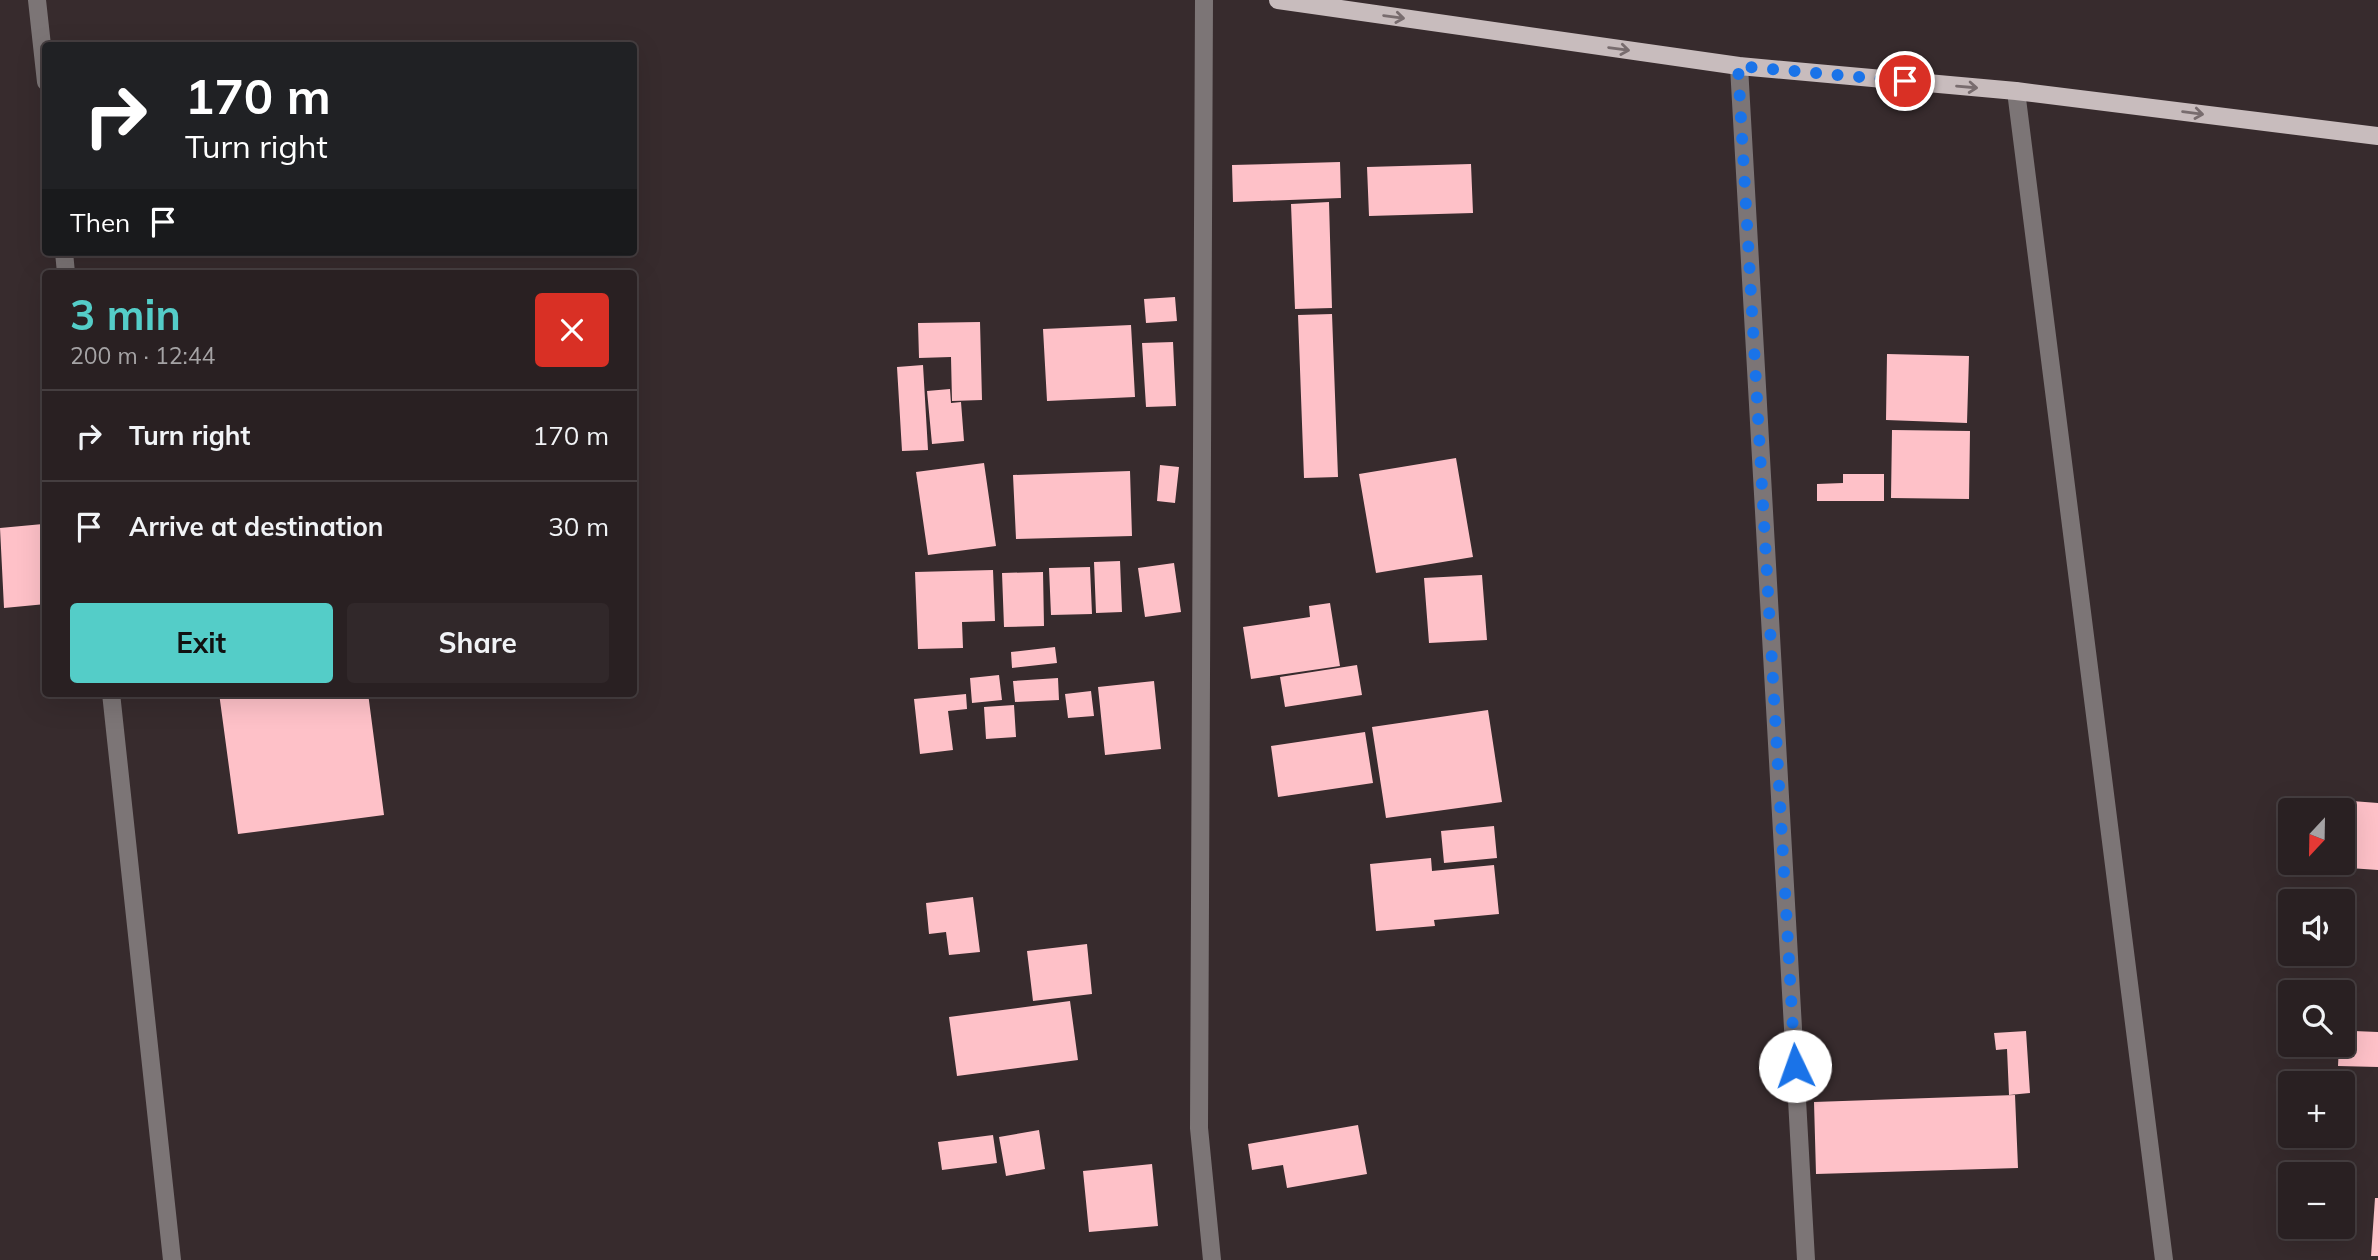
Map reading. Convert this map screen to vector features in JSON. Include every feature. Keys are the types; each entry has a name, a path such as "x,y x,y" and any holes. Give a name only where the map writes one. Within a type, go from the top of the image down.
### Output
{"main road":[{"path":"1278,0 1738,66 2016,91 2378,136"}],"street":[{"path":"37,0 42,46"},
{"path":"1204,0 1199,1128 1212,1260"},
{"path":"1738,66 1807,1260"},
{"path":"2016,91 2164,1260"},
{"path":"111,697 172,1260"}],"building":[{"path":"1340,162 1341,198 1233,202 1232,165"},
{"path":"1471,164 1473,213 1369,216 1367,167"},
{"path":"1329,202 1332,308 1295,309 1291,204"},
{"path":"1175,297 1177,321 1146,323 1144,299"},
{"path":"1332,314 1338,477 1304,478 1298,315"},
{"path":"980,322 982,400 952,401 951,357 919,358 918,323"},
{"path":"1131,325 1135,397 1047,401 1043,329"},
{"path":"1173,342 1176,406 1146,407 1142,343"},
{"path":"1887,354 1969,356 1967,423 1886,420"},
{"path":"923,365 928,450 902,451 897,367"},
{"path":"950,389 951,403 961,402 964,441 932,444 927,391"},
{"path":"1892,430 1970,431 1969,499 1891,498"},
{"path":"1456,458 1473,557 1376,573 1359,474"},
{"path":"984,463 996,546 928,555 916,472"},
{"path":"1160,465 1179,467 1175,503 1157,501"},
{"path":"1130,471 1132,536 1016,539 1013,475"},
{"path":"1843,474 1884,474 1884,501 1817,501 1817,484 1843,483"},
{"path":"42,524 42,604 4,608 0,528"},
{"path":"1120,561 1122,612 1096,613 1094,562"},
{"path":"1174,563 1181,612 1145,617 1138,568"},
{"path":"1090,567 1092,614 1051,615 1049,568"},
{"path":"993,570 995,621 962,622 963,648 918,649 915,572"},
{"path":"1043,572 1044,626 1004,627 1002,573"},
{"path":"1482,575 1487,640 1429,643 1424,578"},
{"path":"1330,603 1340,666 1251,679 1243,627 1310,617 1309,606"},
{"path":"1055,647 1057,663 1012,668 1011,652"},
{"path":"1357,665 1362,695 1285,707 1280,677"},
{"path":"999,675 1002,700 972,703 970,678"},
{"path":"1058,678 1059,700 1015,702 1013,681"},
{"path":"1154,681 1161,749 1105,755 1098,687"},
{"path":"1091,691 1094,716 1068,718 1065,694"},
{"path":"966,694 967,709 948,711 953,750 920,754 914,699"},
{"path":"220,697 369,697 384,815 238,834"},
{"path":"1014,705 1016,737 986,739 984,707"},
{"path":"1488,710 1502,802 1386,818 1372,727"},
{"path":"1365,732 1373,783 1278,797 1271,746"},
{"path":"2356,801 2378,803 2378,870 2356,868"},
{"path":"1494,826 1497,858 1444,863 1441,831"},
{"path":"1431,858 1432,871 1494,865 1499,914 1434,920 1435,926 1376,931 1370,864"},
{"path":"973,897 980,952 949,955 946,932 929,934 926,903"},
{"path":"1087,944 1092,994 1033,1001 1027,951"},
{"path":"1070,1001 1078,1060 957,1076 949,1017"},
{"path":"2026,1031 2030,1093 2009,1095 2007,1049 1996,1050 1994,1033"},
{"path":"2355,1031 2378,1032 2378,1067 2338,1066 2338,1057 2355,1057"},
{"path":"2015,1095 2018,1168 1816,1174 1814,1102"},
{"path":"1358,1125 1367,1174 1287,1188 1283,1165 1252,1170 1248,1144"},
{"path":"1039,1130 1045,1169 1006,1176 999,1137"},
{"path":"993,1135 997,1163 942,1170 938,1142"},
{"path":"1152,1164 1158,1226 1089,1232 1083,1171"},
{"path":"2375,1198 2378,1198 2378,1256 2371,1256"}],"route":[{"path":"1795,1066 1738,66 1905,81"}]}
